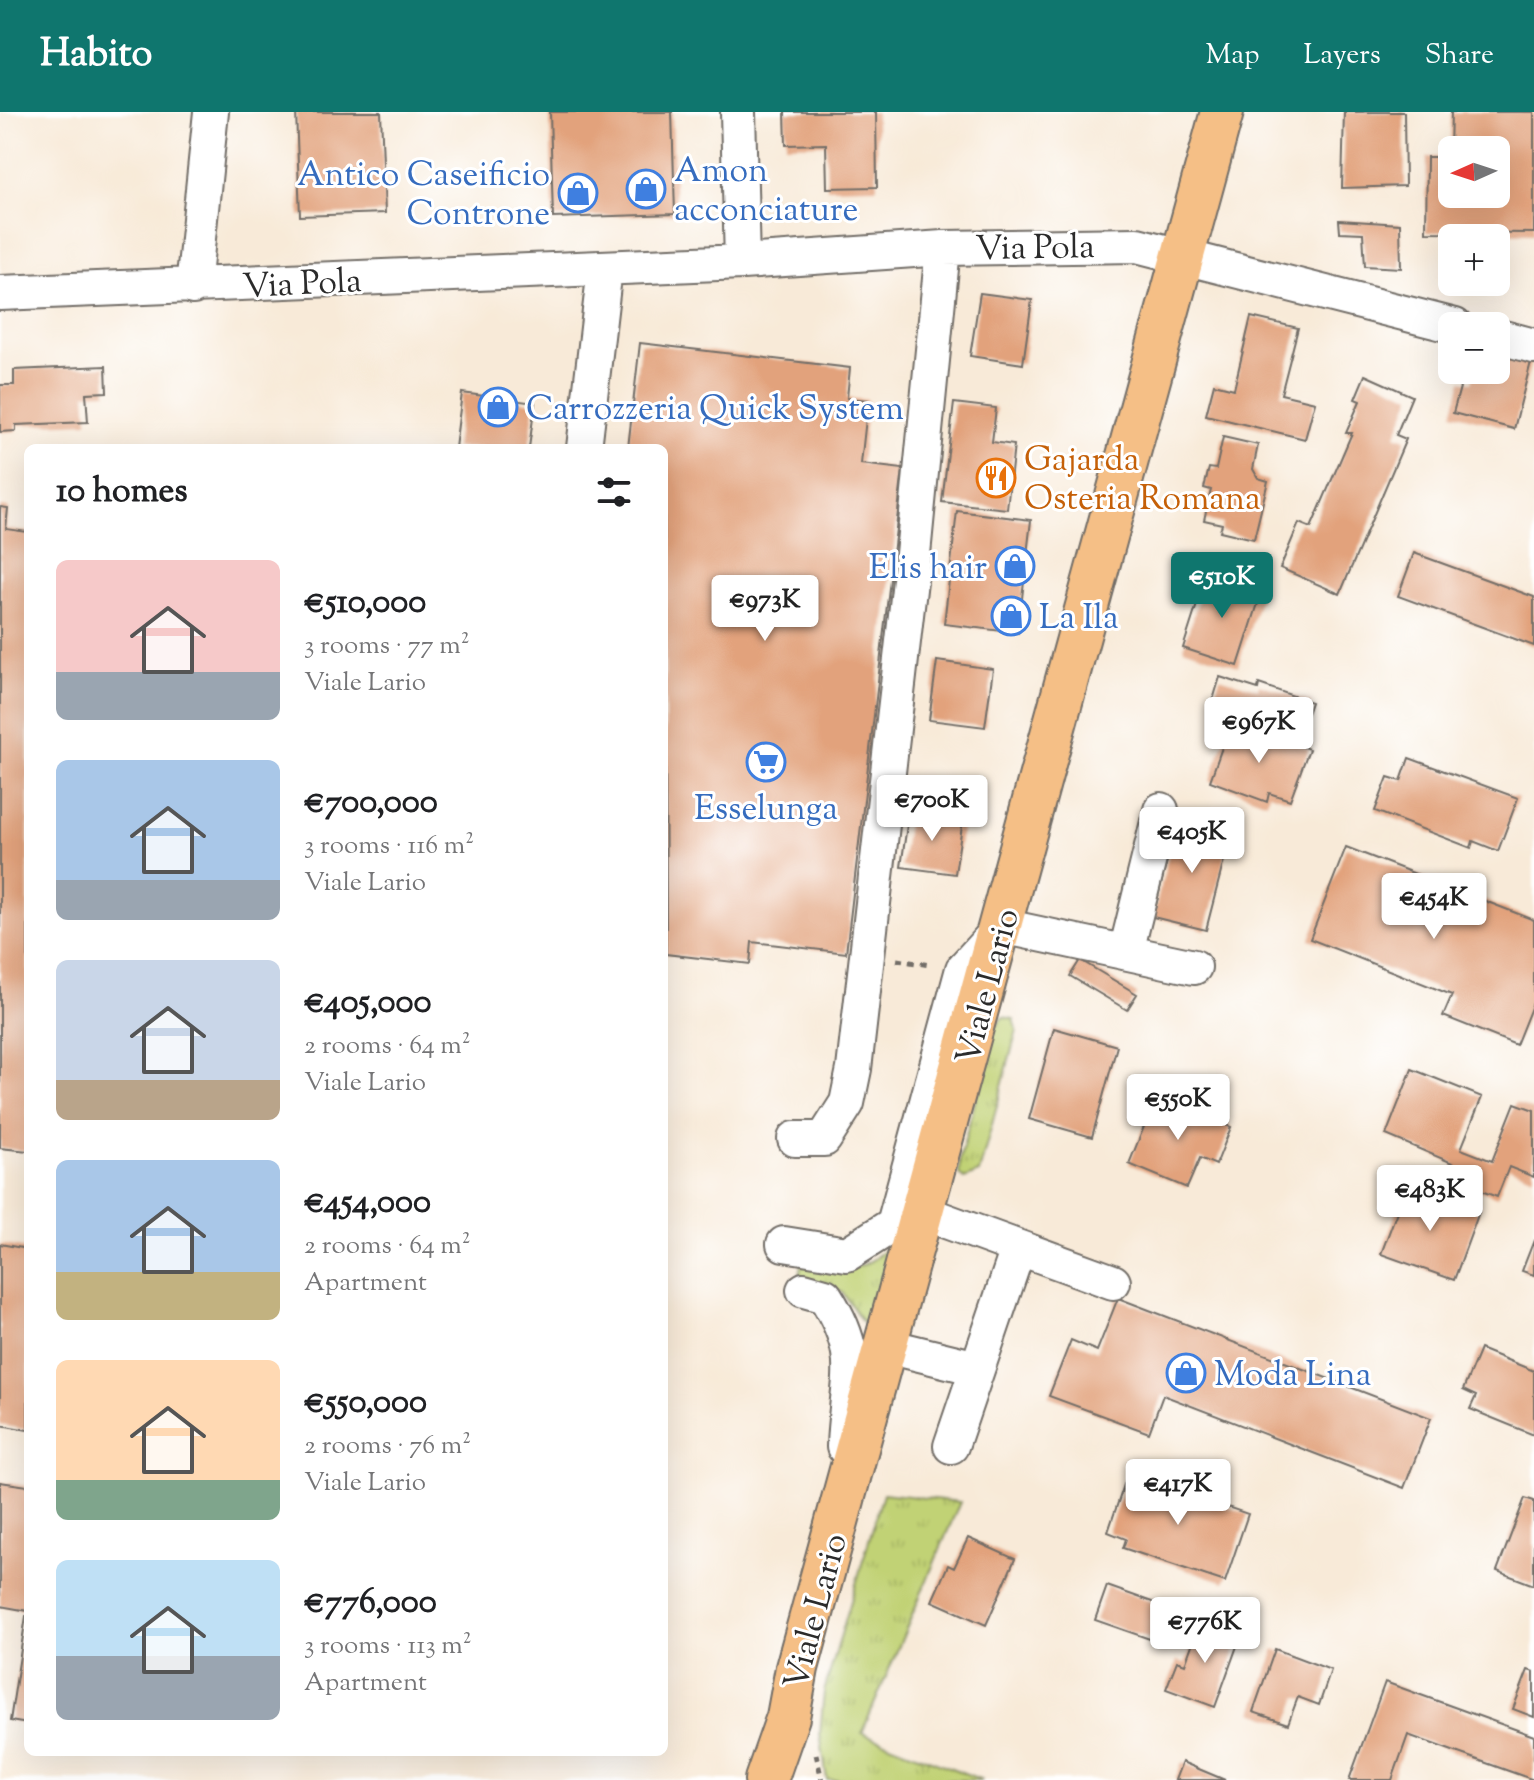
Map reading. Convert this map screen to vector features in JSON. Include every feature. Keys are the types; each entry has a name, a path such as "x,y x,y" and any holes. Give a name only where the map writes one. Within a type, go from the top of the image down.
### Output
{"main road":[{"name":"Viale Lario","path":"766,1780 788,1717 797,1668 924,1213 1222,112"},
{"name":"Viale Lario","path":"788,1717 797,1780"}],"street":[{"path":"193,287 211,112"},
{"path":"738,112 742,262"},
{"name":"Via Pola","path":"0,293 742,262 943,248 1137,245 1438,322"},
{"path":"795,1139 824,1139 847,1103 868,956 898,593 943,248"},
{"path":"584,444 605,268"},
{"path":"1510,340 1534,346"},
{"path":"1126,952 1161,810"},
{"path":"784,1244 847,1254 894,1224 963,969 1002,926 1194,967"},
{"path":"924,1213 1113,1282"},
{"path":"951,1446 1018,1249"},
{"path":"804,1290 825,1296 843,1323 853,1367 844,1427 842,1507"},
{"path":"887,1346 977,1368"}],"path":[{"path":"868,956 963,969"}],"green space":[{"path":"1003,1017 1014,1019 1017,1030 979,1173 964,1179 959,1174 960,1158 995,1027"},
{"path":"893,1240 866,1327 842,1292 800,1276 802,1262 852,1268 872,1260"},
{"path":"883,1493 960,1502 862,1733 982,1780 827,1780 820,1734 824,1692"}],"building":[{"path":"296,112 381,112 385,213 300,216"},
{"path":"550,112 672,112 675,214 553,218"},
{"path":"785,112 876,112 877,187 827,188 826,144 786,145"},
{"path":"1344,112 1404,112 1405,186 1342,188"},
{"path":"1451,112 1534,112 1534,233 1510,233 1510,224 1438,224 1438,232 1426,232 1427,157 1438,157 1438,208 1510,208 1510,136 1450,136"},
{"path":"1339,220 1400,224 1401,268 1365,266 1363,233 1340,232"},
{"path":"980,293 1032,300 1023,364 970,356"},
{"path":"1251,317 1298,328 1281,394 1315,402 1305,439 1206,415 1214,384 1234,389"},
{"name":"Esselunga","path":"640,343 850,368 847,398 868,400 861,464 903,469 846,953 752,942 750,964 668,954 668,444 628,444"},
{"path":"1510,354 1532,358 1514,429 1453,413 1461,384 1510,384"},
{"path":"106,366 107,392 86,393 88,422 16,425 16,431 0,432 0,385 14,385 14,370"},
{"path":"1365,375 1412,396 1396,435 1406,439 1340,594 1280,568 1299,523 1311,528 1352,433 1346,433 1360,401 1355,399"},
{"path":"462,393 535,403 530,444 456,444"},
{"path":"954,403 996,408 992,442 1014,445 1007,509 942,502"},
{"path":"1223,437 1258,445 1253,469 1258,478 1268,481 1254,539 1220,531 1222,524 1204,520 1211,490 1204,488 1209,468 1216,469"},
{"path":"0,507 8,508 6,529 24,531 24,1151 0,1148"},
{"path":"957,511 1031,520 1018,633 944,624"},
{"path":"1414,553 1534,597 1534,646 1398,596"},
{"path":"1207,573 1262,591 1238,666 1183,648"},
{"path":"937,661 993,669 985,727 929,720"},
{"path":"1220,677 1258,689 1259,684 1311,702 1301,731 1213,700"},
{"path":"1230,725 1272,741 1273,736 1309,749 1290,800 1269,793 1267,802 1210,781"},
{"path":"1409,758 1518,798 1498,851 1473,841 1471,848 1375,811 1388,777 1401,781"},
{"path":"909,811 963,819 955,874 901,867"},
{"path":"1177,820 1231,833 1206,930 1153,917"},
{"path":"1346,847 1534,920 1534,1000 1516,1045 1443,1016 1452,995 1310,939"},
{"path":"1080,960 1137,994 1127,1010 1070,976"},
{"path":"1054,1028 1117,1046 1092,1137 1029,1119"},
{"path":"1412,1069 1482,1097 1461,1149 1492,1161 1515,1103 1534,1110 1534,1177 1509,1167 1497,1197 1450,1179 1455,1164 1386,1135"},
{"path":"1156,1097 1231,1127 1216,1165 1200,1158 1187,1188 1129,1164"},
{"path":"1407,1185 1479,1212 1454,1280 1381,1254"},
{"path":"1534,1240 1534,1275 1522,1271"},
{"path":"0,1244 24,1248 24,1429 0,1425"},
{"name":"Moda Lina","path":"1118,1298 1431,1418 1404,1488 1163,1395 1149,1433 1049,1396 1071,1340 1097,1351"},
{"path":"1480,1349 1534,1371 1534,1435 1470,1409 1476,1396 1463,1390"},
{"path":"1128,1473 1248,1514 1225,1582 1123,1548 1126,1539 1108,1532"},
{"path":"0,1482 24,1485 24,1610 0,1606"},
{"path":"1525,1498 1534,1501 1534,1585 1497,1571"},
{"path":"968,1538 1015,1559 986,1625 932,1601 948,1565 954,1568"},
{"path":"1107,1586 1175,1610 1164,1644 1095,1620"},
{"path":"1201,1620 1241,1635 1215,1707 1166,1689 1177,1661 1185,1664"},
{"path":"24,1629 24,1723 10,1721"},
{"path":"1275,1649 1331,1670 1319,1705 1298,1697 1288,1724 1253,1712"},
{"path":"1528,1670 1534,1672 1534,1717 1513,1709"},
{"path":"1385,1682 1534,1736 1534,1780 1408,1735 1392,1780 1349,1780"},
{"path":"1182,1762 1225,1780 1175,1780"}],"place":[{"name":"Amon acconciature","path":"646,189"},
{"name":"Antico Caseificio Controne","path":"578,193"},
{"name":"Carrozzeria Quick System","path":"498,407"},
{"name":"Gajarda Osteria Romana","path":"996,478"},
{"name":"Elis hair","path":"1015,566"},
{"name":"La Ila","path":"1011,616"},
{"name":"Esselunga","path":"766,762"},
{"name":"Moda Lina","path":"1186,1373"}]}
